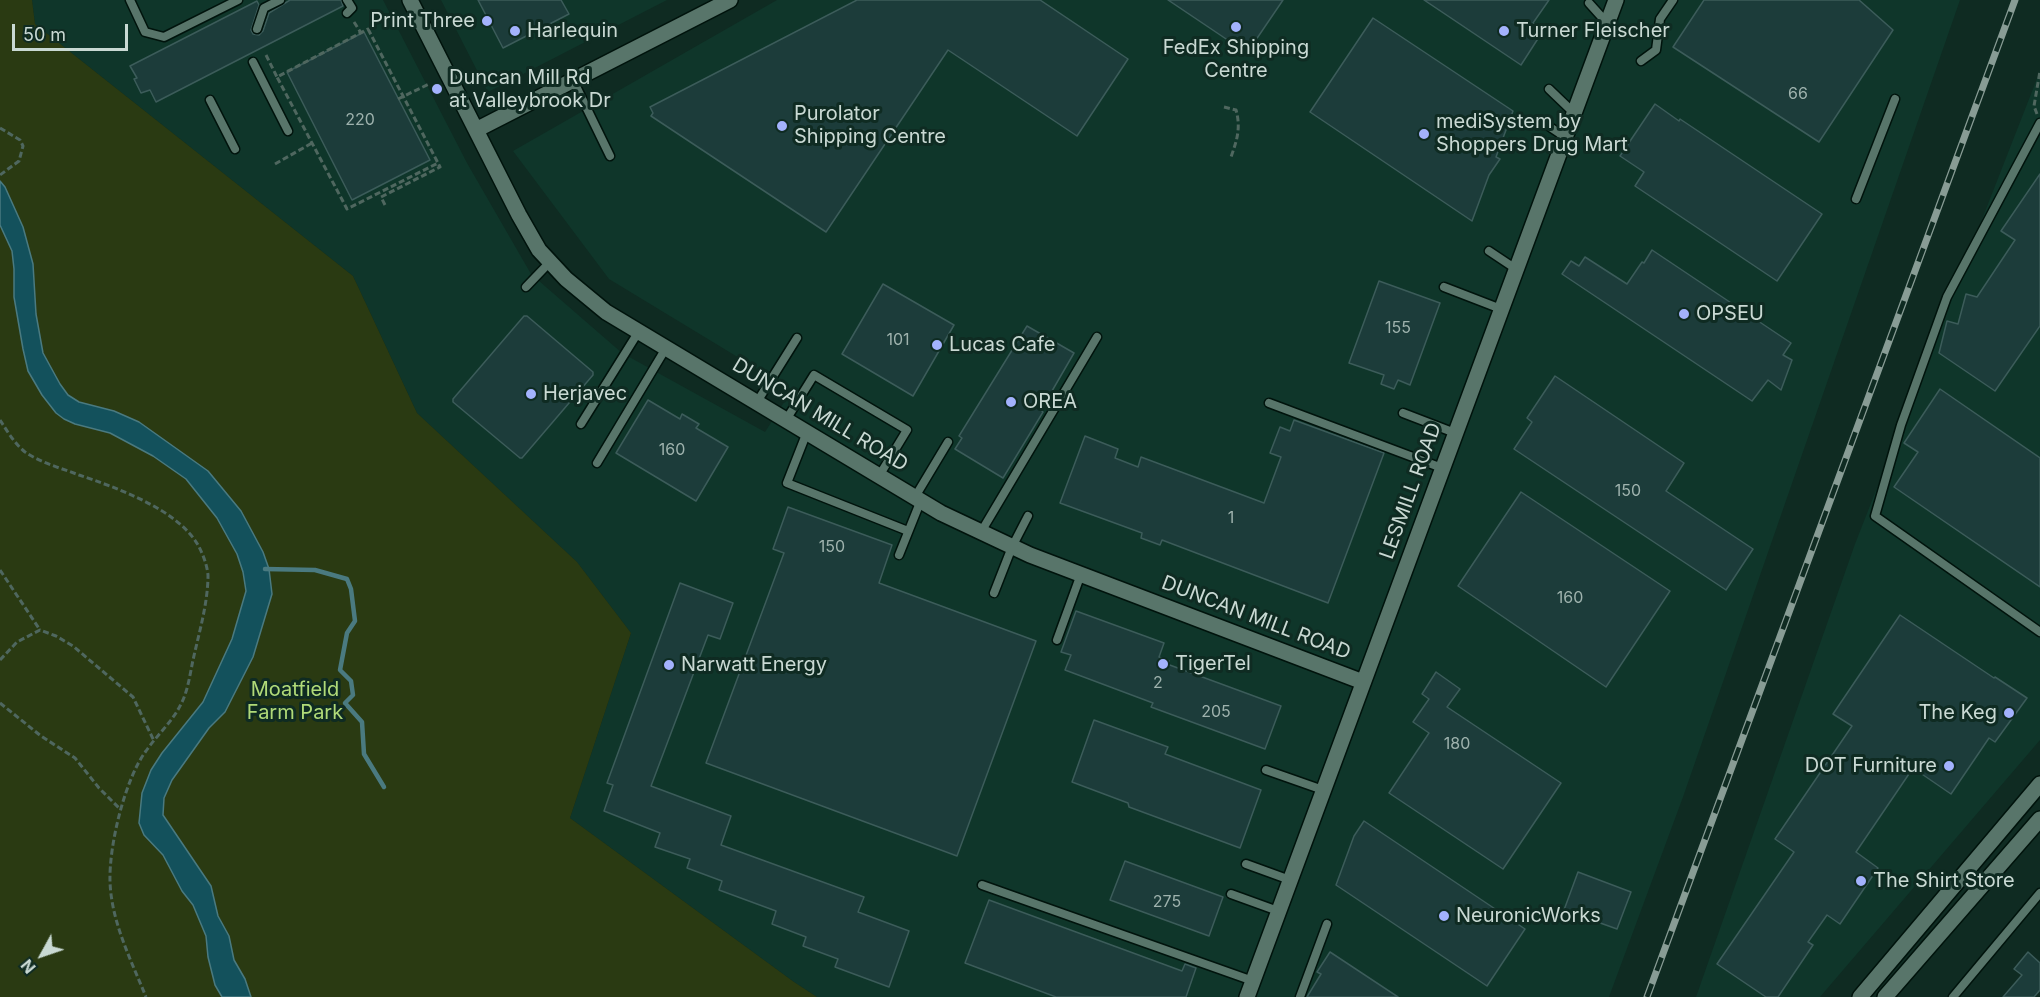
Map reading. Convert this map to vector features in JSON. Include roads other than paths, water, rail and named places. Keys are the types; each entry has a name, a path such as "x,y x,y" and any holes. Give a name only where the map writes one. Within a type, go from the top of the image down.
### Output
{"street":[{"name":"DUNCAN MILL ROAD","path":"410,0 539,250 566,279 606,312 918,499 981,532 1012,547 1363,682"},
{"path":"476,130 730,0"},
{"name":"LESMILL ROAD","path":"1247,997 1616,0"},
{"path":"1860,997 2040,784"},
{"path":"1886,997 2040,819"},
{"path":"1968,868 1986,881"}],"lane":[{"path":"130,0 145,32 164,37 238,0"},
{"path":"257,29 264,9 280,0"},
{"path":"347,0 351,8 347,14"},
{"path":"1641,62 1656,50 1660,19 1673,0"},
{"path":"1589,3 1607,23"},
{"path":"254,62 288,131"},
{"path":"573,80 610,156"},
{"path":"1549,89 1574,113"},
{"path":"1856,199 1895,99"},
{"path":"210,100 235,149"},
{"path":"1544,123 1565,137"},
{"path":"2040,123 1947,297 1901,426 1875,516 2040,633"},
{"path":"1489,251 1516,269"},
{"path":"526,287 550,262"},
{"path":"1444,287 1501,309"},
{"path":"581,424 639,331"},
{"path":"981,532 1096,337"},
{"path":"757,402 797,338"},
{"path":"597,463 666,348"},
{"path":"786,420 814,375 907,429 879,476"},
{"path":"1269,403 1442,468"},
{"path":"1403,413 1455,433"},
{"path":"807,432 787,483 909,531"},
{"path":"899,555 918,499 948,442"},
{"path":"994,593 1012,547 1028,516"},
{"path":"1057,640 1081,574"},
{"path":"1266,770 1323,790"},
{"path":"1246,864 1290,880"},
{"path":"982,885 1253,981"},
{"path":"1953,997 2040,893"},
{"path":"1231,894 1278,911"},
{"path":"1300,997 1327,924"}],"water":[{"path":"0,181 23,227 33,264 36,314 43,353 60,384 68,395 79,402 114,411 139,422 208,471 241,511 263,552 269,569 272,594 253,657 225,712 209,728 172,780 164,798 163,815 211,886 218,916 229,936 234,960 245,979 251,997 222,997 215,985 208,957 206,936 193,905 182,891 163,855 144,835 139,823 142,793 151,770 203,702 232,639 246,591 243,572 237,554 217,518 186,479 153,456 110,433 64,419 56,413 42,395 28,371 23,349 14,297 12,251 0,225"}],"waterway":[{"path":"265,569 315,570 347,579 351,589 355,621 347,633 340,670 351,681 353,695 345,703 362,722 364,754 384,787"}],"railway":[{"path":"1647,997 2015,0"}],"place":[{"name":"Print Three","path":"487,21"},
{"name":"FedEx Shipping Centre","path":"1236,27"},
{"name":"Harlequin","path":"515,31"},
{"name":"Turner Fleischer","path":"1504,31"},
{"name":"Duncan Mill Rd at Valleybrook Dr","path":"437,89"},
{"name":"Purolator Shipping Centre","path":"782,126"},
{"name":"mediSystem by Shoppers Drug Mart","path":"1424,134"},
{"name":"OPSEU","path":"1684,314"},
{"name":"Lucas Cafe","path":"937,345"},
{"name":"Herjavec","path":"531,394"},
{"name":"OREA","path":"1011,402"},
{"name":"TigerTel","path":"1163,664"},
{"name":"Narwatt Energy","path":"669,665"},
{"name":"The Keg","path":"2009,713"},
{"name":"DOT Furniture","path":"1949,766"},
{"name":"The Shirt Store","path":"1861,881"},
{"name":"NeuronicWorks","path":"1444,916"}],"park label":[{"name":"Moatfield Farm Park","path":"295,702"}]}
